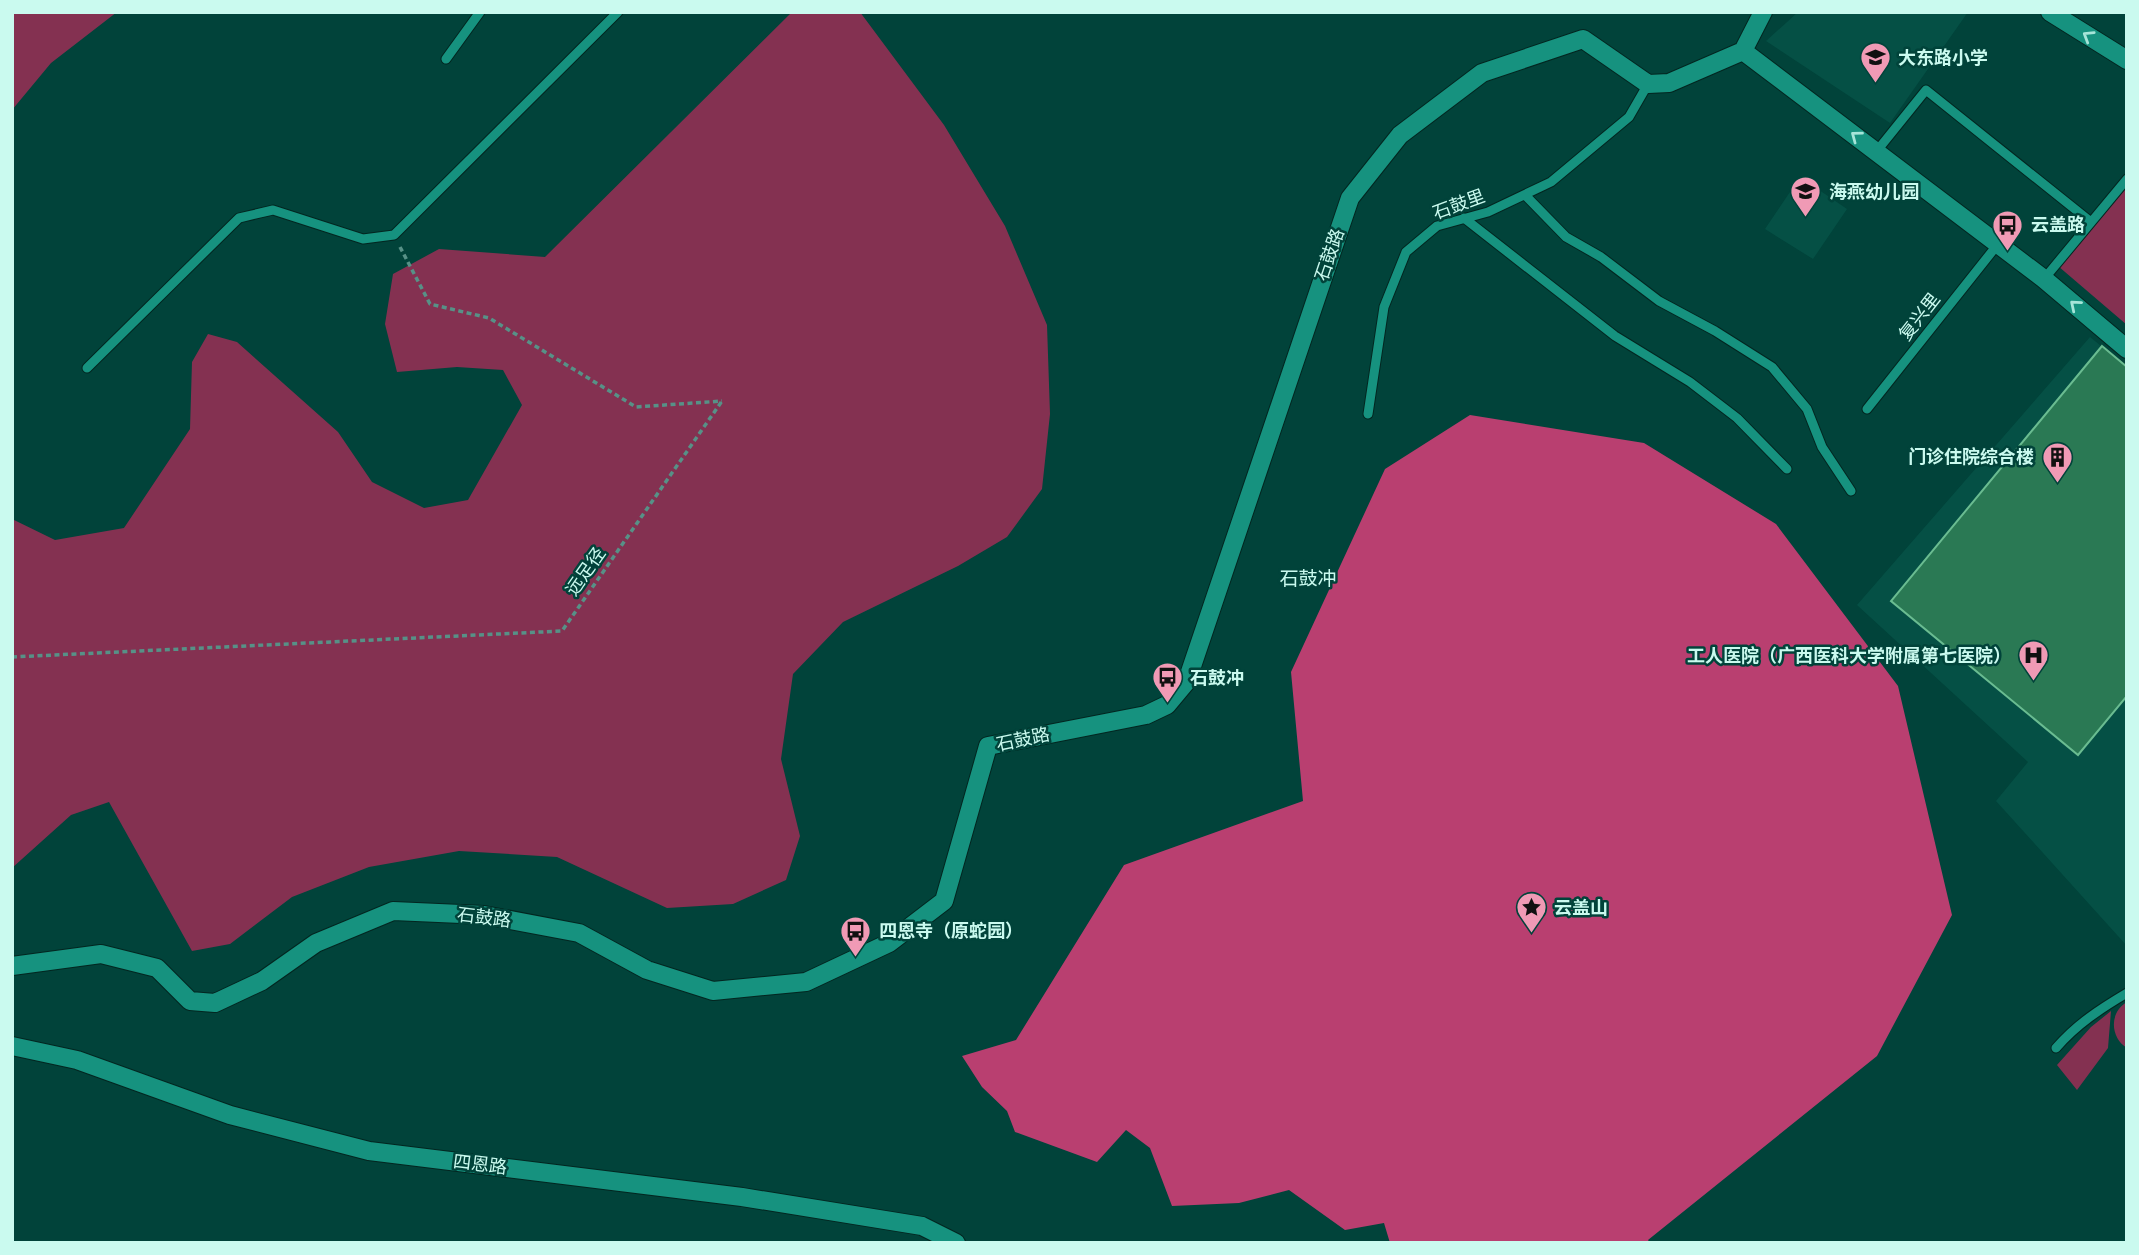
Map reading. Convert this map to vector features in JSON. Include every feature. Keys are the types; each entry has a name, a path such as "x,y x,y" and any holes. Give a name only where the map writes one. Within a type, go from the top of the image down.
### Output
{"street":[{"path":"1648,84 1668,83 1743,51 1763,12"},
{"path":"2050,12 2127,60"},
{"name":"石鼓路","path":"12,966 101,954 157,968 190,1001 215,1003 262,981 316,943 393,911 484,915 579,933 647,971 713,991 806,982 889,943 944,901 988,746 1146,715 1167,705 1187,681 1350,198 1400,135 1482,73 1583,39 1648,84"},
{"path":"1743,51 2044,279 2127,349"},
{"name":"四恩路","path":"12,1046 77,1060 230,1115 369,1151 742,1197 922,1226 956,1243"}],"lane":[{"path":"446,60 480,12"},
{"path":"87,368 239,218 273,211 363,239 394,235 618,12"},
{"name":"石鼓里","path":"1368,414 1384,307 1406,252 1437,226 1488,212 1551,182 1629,117 1648,84"},
{"path":"1877,152 1926,90 2091,222"},
{"path":"2044,279 2127,179"},
{"path":"1526,196 1566,237 1601,257 1659,301 1715,331 1772,367 1807,409 1822,447 1851,491"},
{"path":"1464,218 1615,336 1690,382 1737,418 1787,469"},
{"name":"复兴里","path":"1867,410 1998,244"},
{"path":"2056,1048 2089,1016 2127,993"}],"path":[{"name":"远足径","path":"12,657 562,631 722,401 636,407 489,318 430,304 394,235"}],"shaded area":[{"path":"12,12 117,12 51,63 12,110"},
{"path":"792,12 860,12 944,125 1005,226 1047,325 1050,414 1042,489 1007,537 958,566 843,622 793,674 781,759 800,836 786,880 733,904 667,908 557,857 459,851 369,867 292,897 230,944 192,951 109,802 71,815 12,868 12,519 55,540 124,528 190,429 192,362 208,334 237,342 338,432 372,482 424,508 468,500 522,405 503,370 457,367 397,372 385,324 393,274 439,249 545,257"},
{"name":"大东路小学","path":"1798,12 1968,12 1890,123 1766,41"},
{"name":"海燕幼儿园","path":"1800,177 1847,209 1813,259 1765,229"},
{"path":"2127,186 2127,325 2058,266"},
{"name":"工人医院（广西医科大学附属第七医院）","path":"2090,337 2127,367 2127,946 1996,801 2028,762 1857,605"},
{"path":"1470,415 1644,443 1776,524 1898,686 1952,915 1877,1056 1648,1240 1650,1243 1390,1243 1384,1223 1345,1230 1289,1190 1239,1203 1172,1206 1150,1148 1126,1130 1097,1162 1015,1132 1007,1111 982,1087 962,1056 1016,1040 1124,865 1303,801 1291,672 1385,469"},
{"path":"2127,1002 2127,1048 2117,1038 2114,1025 2117,1012"},
{"path":"2111,1011 2108,1048 2077,1090 2057,1065 2091,1027"}],"building":[{"name":"工人医院（广西医科大学附属第七医院）","path":"2102,346 2127,367 2127,696 2078,755 1891,601"}],"place":[{"name":"大东路小学","path":"1875,85"},
{"name":"海燕幼儿园","path":"1806,219"},
{"name":"云盖路","path":"2008,252"},
{"name":"门诊住院综合楼","path":"2057,484"},
{"name":"工人医院（广西医科大学附属第七医院）","path":"2034,683"},
{"name":"石鼓冲","path":"1167,705"},
{"name":"云盖山","path":"1531,935"},
{"name":"四恩寺（原蛇园）","path":"856,958"}],"district":[{"name":"石鼓冲","path":"1308,579"}]}
